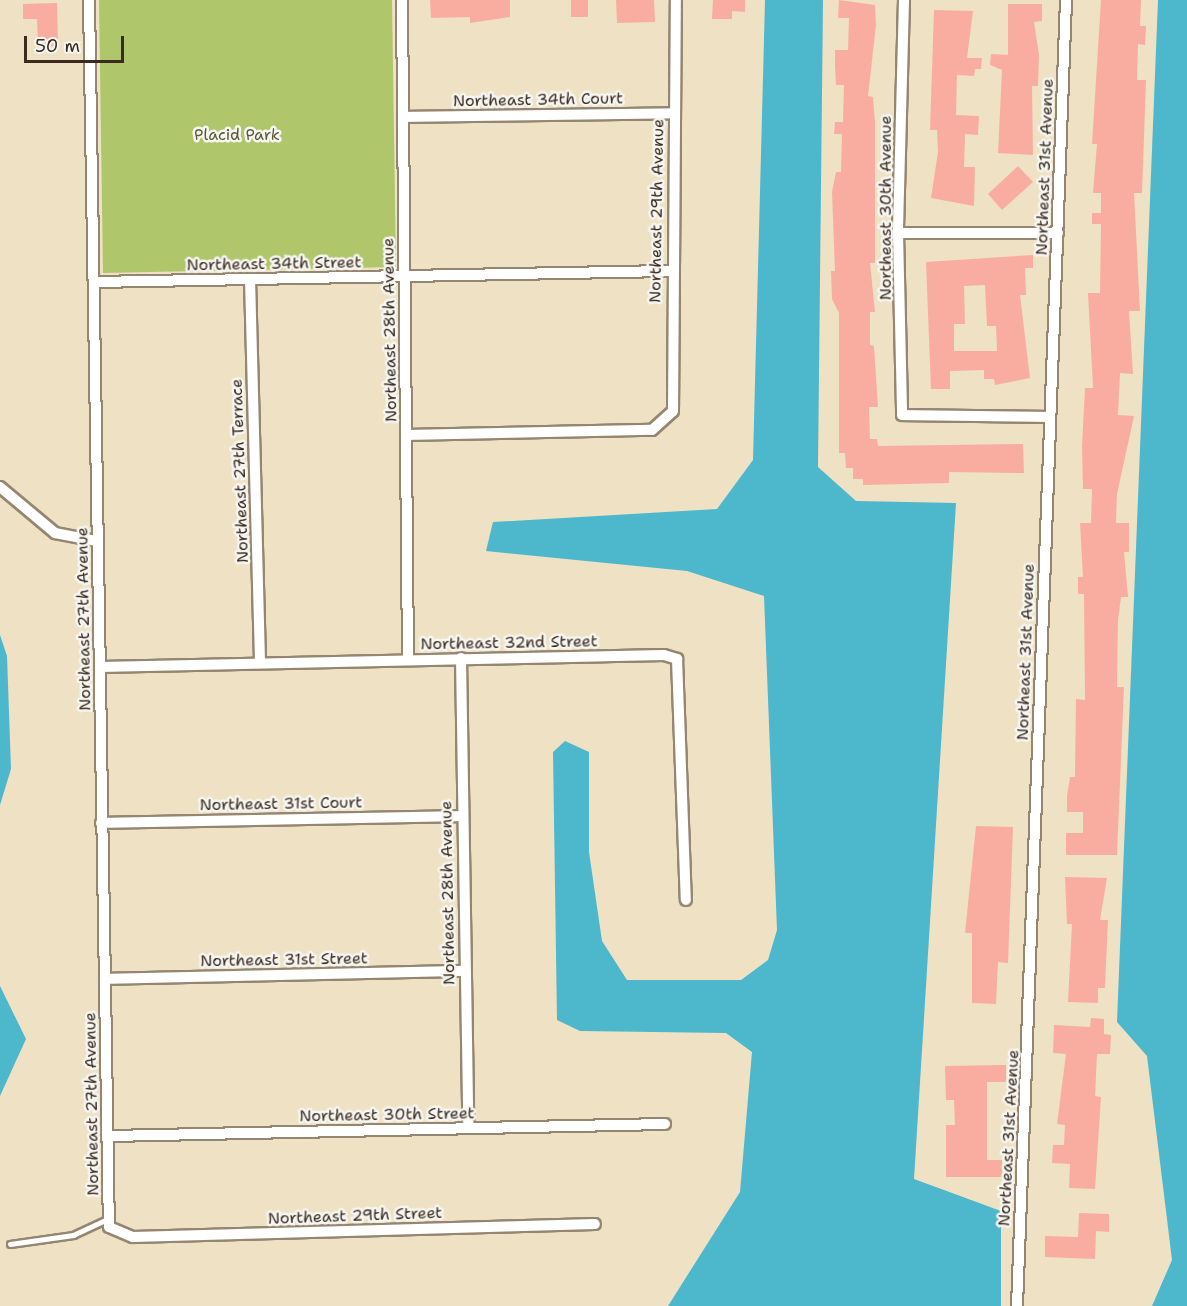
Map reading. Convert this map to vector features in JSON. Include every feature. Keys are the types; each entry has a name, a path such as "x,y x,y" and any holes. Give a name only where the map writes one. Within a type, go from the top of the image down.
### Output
{"street":[{"name":"Northeast 27th Avenue","path":"89,0 100,667 100,823 110,1136 107,1219 115,1234"},
{"name":"Northeast 28th Avenue","path":"402,0 408,660"},
{"name":"Northeast 29th Avenue","path":"406,435 652,430 666,421 673,411 670,272 676,0"},
{"name":"Northeast 30th Avenue","path":"904,0 898,233 902,415 1048,417"},
{"name":"Northeast 31st Avenue","path":"1017,1306 1048,417 1058,233 1066,0"},
{"name":"Northeast 34th Court","path":"403,117 673,113"},
{"path":"898,233 1058,233"},
{"name":"Northeast 34th Street","path":"94,282 670,272"},
{"name":"Northeast 27th Terrace","path":"250,279 260,661"},
{"path":"0,487 55,533 97,541"},
{"name":"Northeast 32nd Street","path":"100,667 260,661 664,655 677,659 686,900"},
{"name":"Northeast 28th Avenue","path":"461,658 461,816 468,1128"},
{"name":"Northeast 31st Court","path":"100,823 461,816"},
{"name":"Northeast 31st Street","path":"105,978 464,971"},
{"name":"Northeast 30th Street","path":"110,1136 666,1124"},
{"name":"Northeast 29th Street","path":"115,1234 595,1224"}],"lane":[{"path":"10,1244 73,1235 107,1219"}],"green space":[{"name":"Placid Park","path":"99,0 392,0 396,267 103,273"}],"water":[{"path":"765,0 823,0 818,467 856,501 956,503 914,1179 1001,1211 1001,1306 668,1306 740,1192 752,1052 726,1033 580,1031 557,1020 553,752 565,741 589,752 589,852 602,941 627,980 741,980 768,960 777,930 764,596 687,571 486,551 493,522 717,509 753,460"},
{"path":"1158,0 1187,0 1187,1306 1152,1306 1172,1260 1147,1056 1117,1022"},
{"path":"0,635 7,656 11,769 0,805"},
{"path":"0,986 26,1039 0,1096"}],"building":[{"path":"430,0 510,0 510,17 470,23 470,17 431,18"},
{"path":"571,0 588,0 588,17 571,17"},
{"path":"616,0 654,0 655,22 617,23"},
{"path":"713,0 745,0 745,12 732,11 732,19 712,19"},
{"path":"839,0 875,5 876,25 868,96 873,97 875,123 875,263 870,263 875,312 870,312 870,345 874,346 878,407 869,407 870,439 877,439 878,446 1023,444 1024,473 949,472 949,483 863,485 863,479 853,479 853,468 846,468 845,453 839,453 839,313 832,299 831,271 835,271 832,192 836,172 841,172 842,134 834,134 835,122 843,122 844,85 836,85 835,50 848,50 849,18 838,18"},
{"path":"1101,0 1141,0 1140,26 1146,26 1145,45 1138,44 1137,80 1146,80 1142,193 1134,193 1140,311 1129,311 1133,374 1120,373 1118,415 1134,416 1117,494 1116,523 1129,523 1129,552 1124,552 1128,597 1121,597 1118,620 1117,687 1124,687 1117,855 1066,855 1066,833 1083,833 1083,812 1067,812 1067,796 1070,777 1075,777 1076,699 1085,700 1084,594 1078,594 1078,577 1083,577 1080,523 1091,523 1092,489 1083,489 1082,446 1085,388 1093,388 1088,293 1100,293 1101,224 1092,224 1092,213 1101,213 1101,193 1093,193 1097,144 1092,144"},
{"path":"57,3 58,46 38,47 37,19 23,19 23,4"},
{"path":"1008,4 1042,4 1042,21 1034,22 1039,55 1038,86 1032,86 1033,155 998,153 1002,70 990,65 991,54 1008,55"},
{"path":"934,10 973,11 967,58 982,58 981,69 975,69 974,76 957,75 956,115 979,116 978,135 965,134 964,167 975,167 974,206 931,198 938,152 937,130 930,130"},
{"path":"1018,166 1033,182 1002,210 988,194"},
{"path":"1033,255 1033,268 1025,268 1026,295 1020,295 1030,378 995,385 994,379 984,379 984,370 950,371 950,389 931,389 926,262","holes":["985,285 987,326 996,326 997,351 954,351 954,324 965,324 964,286"]},
{"path":"976,826 1013,827 1008,963 998,962 996,1004 972,1003 972,933 965,933"},
{"path":"1065,877 1107,878 1100,920 1108,920 1105,988 1098,988 1098,1003 1068,1002 1072,924 1067,924"},
{"path":"1091,1018 1104,1019 1104,1034 1111,1035 1110,1054 1097,1054 1095,1096 1101,1097 1095,1189 1069,1188 1070,1164 1052,1163 1053,1145 1064,1145 1065,1125 1057,1124 1066,1054 1053,1053 1054,1025 1090,1027"},
{"path":"1006,1065 1006,1082 987,1082 987,1160 1002,1160 1002,1177 946,1177 946,1125 955,1125 954,1100 946,1100 945,1066"},
{"path":"1079,1213 1109,1214 1109,1232 1096,1231 1095,1259 1045,1257 1045,1236 1078,1237"}]}
